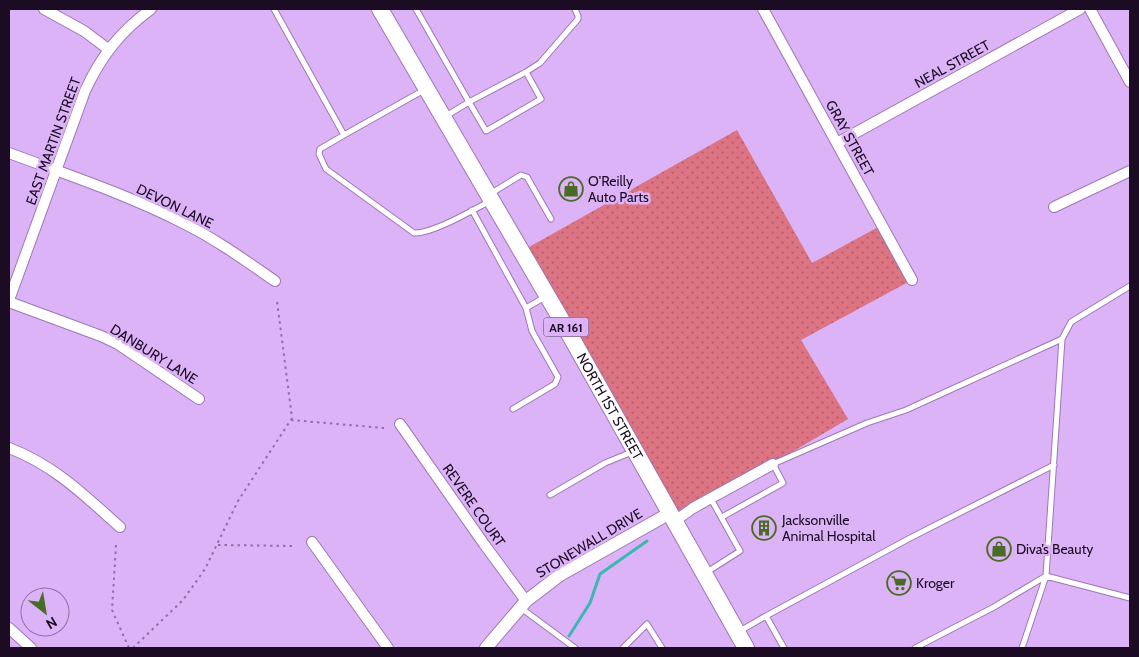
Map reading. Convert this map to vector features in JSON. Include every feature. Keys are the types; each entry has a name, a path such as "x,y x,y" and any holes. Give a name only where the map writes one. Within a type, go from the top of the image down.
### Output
{"main road":[{"name":"NORTH 1ST STREET","path":"380,9 548,295 746,648"}],"street":[{"path":"44,9 84,31 108,49"},
{"name":"EAST MARTIN STREET","path":"9,301 85,91 95,69 108,49 130,25 151,9"},
{"name":"NEAL STREET","path":"837,143 1080,9"},
{"path":"1090,9 1130,82"},
{"name":"GRAY STREET","path":"765,10 912,280"},
{"name":"DEVON LANE","path":"9,154 154,209 186,224 217,242 275,281"},
{"path":"1054,207 1130,171"},
{"name":"DANBURY LANE","path":"9,301 118,344 200,399"},
{"name":"REVERE COURT","path":"400,424 484,544 523,604"},
{"path":"9,448 41,462 66,479 120,527"},
{"path":"672,517 711,499 773,464"},
{"name":"STONEWALL DRIVE","path":"486,648 523,604 578,564 672,517"},
{"path":"312,542 388,648"},
{"path":"9,628 31,648"}],"lane":[{"path":"274,9 344,135"},
{"path":"416,9 486,131 541,100 526,72"},
{"path":"444,117 526,72 540,62 578,19 575,9"},
{"path":"427,88 320,149 319,154 326,169 414,233 433,229 472,210 521,175 528,176 552,219"},
{"path":"472,210 526,308 532,331 558,377 555,384 513,409"},
{"path":"1022,648 1046,576 1062,339 1071,322 1130,286"},
{"path":"526,308 548,295"},
{"path":"722,518 783,483 773,464 867,423 906,410 1062,339"},
{"path":"550,495 599,466 635,450"},
{"path":"738,632 910,538 1054,465"},
{"path":"704,573 740,551 711,499"},
{"path":"915,648 1000,603 1046,576 1130,598"},
{"path":"523,604 575,648"},
{"path":"766,616 784,648"},
{"path":"623,648 647,624 662,648"}],"path":[{"path":"133,648 183,600 205,570 238,501 292,418 277,301"},
{"path":"291,420 384,428"},
{"path":"116,545 112,610 129,648"},
{"path":"217,545 296,546"}],"shaded area":[{"path":"737,130 812,263 882,225 912,280 801,340 848,419 675,521 522,251"}],"waterway":[{"path":"569,636 590,603 600,574 647,541"}],"place":[{"name":"O'Reilly Auto Parts","path":"571,189"},
{"name":"Jacksonville Animal Hospital","path":"764,528"},
{"name":"Diva’s Beauty","path":"999,549"},
{"name":"Kroger","path":"899,583"}]}
